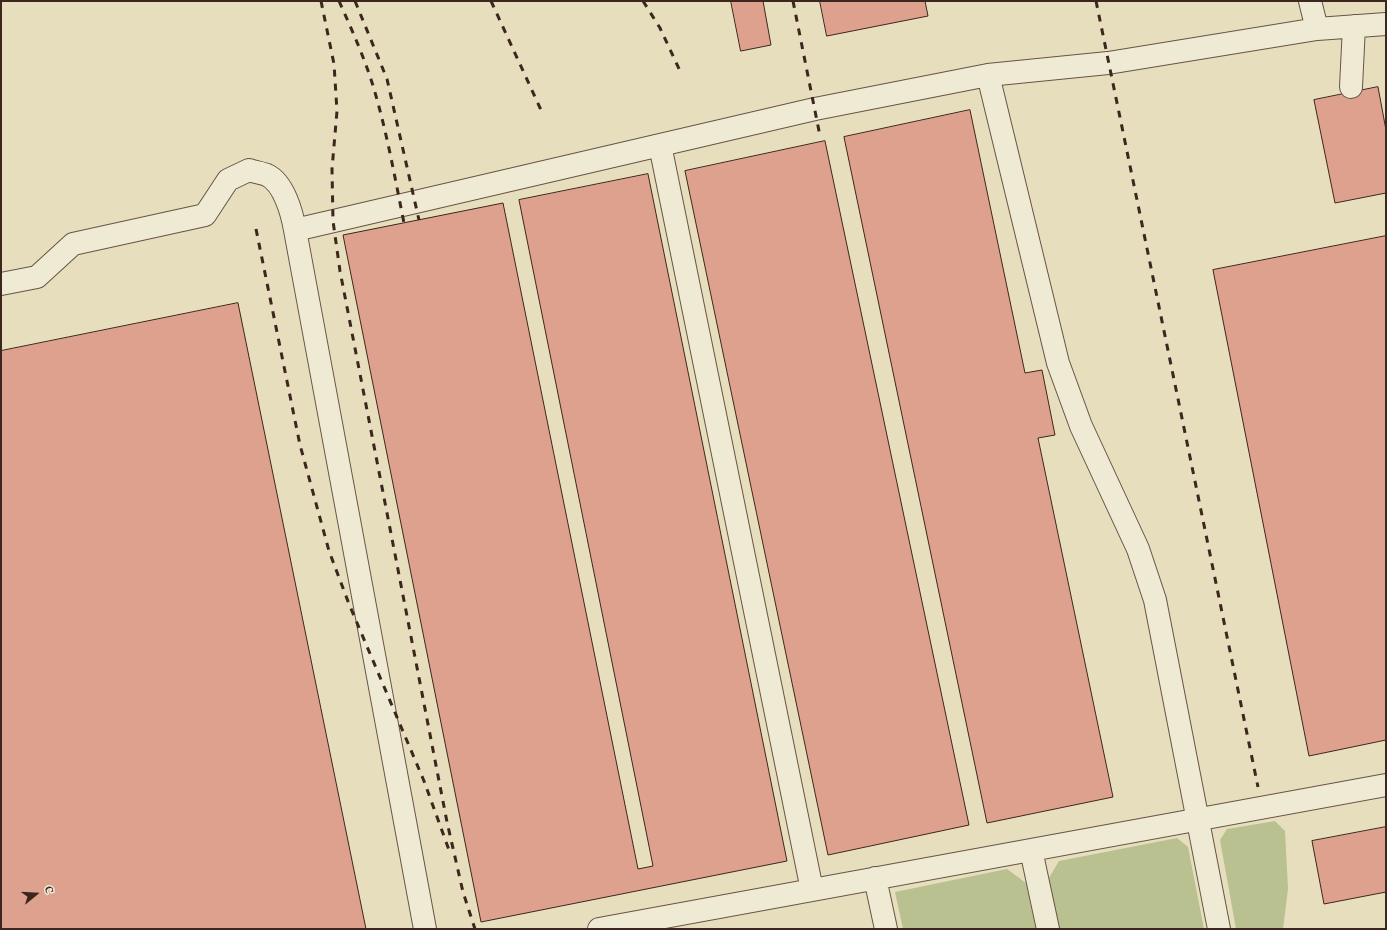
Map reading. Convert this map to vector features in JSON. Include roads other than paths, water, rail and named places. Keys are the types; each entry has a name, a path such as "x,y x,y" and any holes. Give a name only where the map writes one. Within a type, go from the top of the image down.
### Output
{"lane":[{"path":"1310,1 1317,29"},
{"path":"295,230 815,109 988,75 1108,63 1317,29 1386,24"},
{"path":"1351,87 1354,26"},
{"path":"988,75 1058,362 1081,426 1138,548 1155,600 1219,929"},
{"path":"660,145 812,890"},
{"path":"1,284 37,277 73,244 205,215 228,180 249,170 269,175 282,190 292,213 425,929"},
{"path":"599,929 1386,785"},
{"path":"1031,850 1048,929"},
{"path":"875,878 886,929"}],"railway":[{"path":"321,1 334,64 337,111 332,169 333,221 340,271 447,822 463,892 475,929"},
{"path":"339,1 362,56 379,106 404,223"},
{"path":"355,1 387,79 419,220"},
{"path":"491,1 541,110"},
{"path":"643,1 660,28 681,73"},
{"path":"793,1 820,136"},
{"path":"1096,1 1258,787"},
{"path":"256,229 300,445 329,551 349,604 424,781 449,850"}]}
